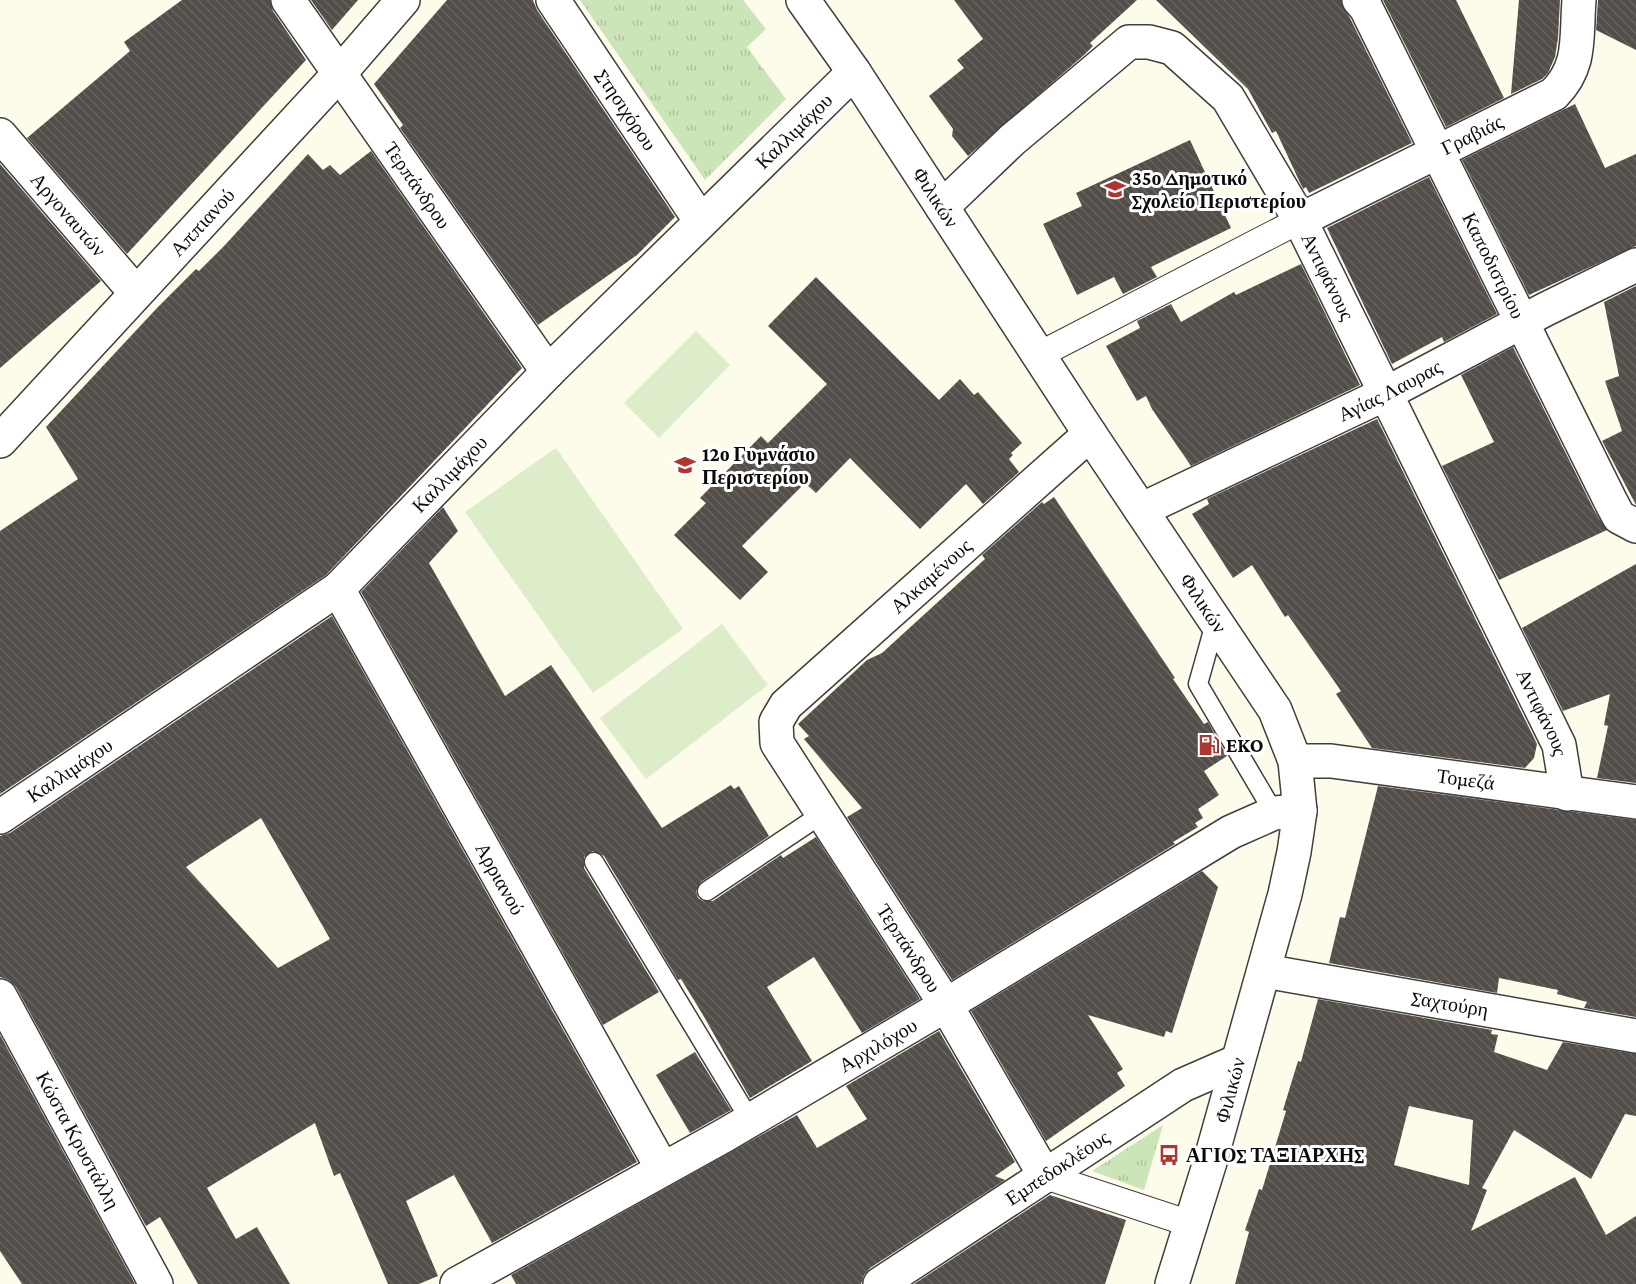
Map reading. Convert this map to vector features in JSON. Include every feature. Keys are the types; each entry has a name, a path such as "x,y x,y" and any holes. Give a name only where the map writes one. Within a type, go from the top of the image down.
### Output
{"street":[{"name":"Τερπάνδρου","path":"288,0 548,372"},
{"name":"Αππιανού","path":"0,441 339,74 403,0"},
{"name":"Στησιχόρου","path":"553,0 700,220"},
{"name":"Φιλικών","path":"803,0 854,72 1090,434 1275,710 1295,761 1287,812 1285,894 1172,1284"},
{"name":"Καποδιστρίου","path":"1359,0 1366,8 1439,152 1611,502 1619,517 1636,526"},
{"name":"Γραβιάς","path":"1300,220 1554,94 1567,81 1574,63 1579,0"},
{"name":"Αντιφάνους","path":"942,207 1012,140 1129,42 1149,42 1172,48 1228,98 1300,220 1559,745 1567,794"},
{"name":"Καλλιμάχου","path":"0,817 338,589 548,372 700,220 854,72"},
{"name":"Αργοναυτών","path":"0,135 136,293"},
{"path":"1039,356 1300,220"},
{"name":"Αγίας Λαυρας","path":"1141,510 1387,393 1521,322 1636,265"},
{"name":"Αλκαμένους","path":"776,722 786,705 1090,434"},
{"name":"Αρριανού","path":"338,589 662,1168"},
{"name":"Τερπάνδρου","path":"776,722 777,743 946,1005 1045,1176"},
{"name":"Τομεζά","path":"1295,761 1331,761 1636,802"},
{"name":"Αρχιλόχου","path":"457,1284 750,1120 946,1005 1232,832 1287,812"},
{"name":"Σαχτούρη","path":"1264,971 1636,1035"},
{"name":"Κώστα Κρυστάλλη","path":"0,996 156,1284"},
{"name":"Εμπεδοκλέους","path":"880,1284 1183,1085 1238,1061"},
{"path":"1045,1176 1191,1224"}],"lane":[{"path":"1216,620 1198,684 1287,812"},
{"path":"707,891 822,814"},
{"path":"594,862 750,1120"}],"green space":[{"path":"580,0 743,0 766,29 747,47 786,99 705,180"},
{"path":"696,331 730,365 659,438 624,403"},
{"path":"556,448 683,629 593,693 465,512"},
{"path":"722,624 768,685 646,779 600,718"},
{"path":"1163,1125 1144,1190 1092,1171"}],"building":[{"path":"182,0 270,0 273,11 306,60 127,254 27,138 130,51 124,42"},
{"path":"311,0 358,0 332,30"},
{"path":"447,0 533,0 537,10 675,217 637,255 538,325 400,128 403,125 374,84"},
{"path":"954,0 1137,0 1090,43 1093,46 1084,55 968,156 952,136 953,129 929,96 964,68 957,60 983,39"},
{"path":"1156,0 1341,0 1412,143 1309,193 1306,187 1303,189 1276,131 1272,133 1248,89"},
{"path":"1383,0 1456,0 1504,98 1446,127"},
{"path":"1519,0 1560,0 1558,38 1555,57 1548,73 1542,79 1511,94"},
{"path":"1598,0 1636,0 1636,50 1596,30"},
{"path":"1575,104 1605,168 1636,154 1636,246 1529,295 1462,160"},
{"path":"1190,140 1231,228 1151,267 1157,277 1123,294 1114,277 1077,295 1043,224 1082,206 1076,193"},
{"path":"371,151 522,368 326,575 0,794 0,531 78,479 46,427 157,308 196,269 199,271 225,245 308,154 323,170 330,165 340,175"},
{"path":"0,164 101,281 0,368"},
{"path":"1429,177 1497,314 1444,342 1442,337 1392,364 1327,228"},
{"path":"1301,264 1360,385 1191,466 1152,409 1146,396 1137,401 1106,346 1140,328 1137,321 1171,304 1181,322 1234,292 1236,295"},
{"path":"816,277 939,400 960,379 974,395 978,392 1022,443 1011,453 1013,455 1009,459 1019,472 983,504 966,484 920,529 850,458 816,493 805,483 742,546 768,572 740,600 674,535 706,503 700,498 761,436 768,443 827,384 768,326"},
{"path":"1636,286 1636,505 1602,441 1622,431 1605,381 1619,376 1604,302"},
{"path":"1513,347 1594,510 1607,530 1499,580 1442,466 1494,442 1461,375"},
{"path":"1377,419 1537,744 1534,758 1525,768 1372,748 1336,694 1341,691 1288,615 1285,617 1252,565 1233,578 1192,514 1209,504 1207,499"},
{"path":"1054,497 1175,678 1173,679 1204,724 1208,722 1227,756 1204,771 1219,795 1198,809 1203,818 1195,823 1198,827 1173,842 1175,844 952,980 847,817 862,808 804,739 809,736 798,724 867,660 882,653 985,559 982,555 1042,502 1044,504"},
{"path":"443,507 458,531 429,563 505,696 551,665 662,828 731,785 734,789 739,786 769,836 701,882 696,891 698,898 703,901 713,901 781,855 783,858 816,837 920,999 862,1033 814,957 767,987 812,1061 750,1098 703,1015 681,979 678,980 604,856 593,851 584,857 584,868 659,992 603,1025 361,592"},
{"path":"1636,564 1636,783 1597,778 1608,726 1604,725 1610,694 1563,711 1522,628"},
{"path":"332,616 637,1162 492,1243 454,1175 406,1201 438,1276 419,1284 388,1284 340,1173 334,1176 315,1123 207,1188 236,1239 257,1227 290,1284 198,1284 160,1217 146,1226 16,987 9,980 0,977 0,836 10,833","holes":["261,818 330,939 278,968 186,867"]},
{"path":"1378,786 1636,820 1636,1017 1584,1008 1587,1002 1557,994 1558,990 1499,978 1497,993 1329,963 1340,917 1345,918"},
{"path":"1202,871 1218,887 1172,1033 1166,1031 1164,1037 1088,1015 1123,1069 1117,1073 1125,1086 1046,1141 971,1011"},
{"path":"1318,999 1492,1030 1491,1034 1498,1035 1494,1052 1547,1070 1563,1042 1636,1054 1636,1116 1625,1114 1591,1179 1514,1130 1482,1188 1487,1190 1471,1231 1575,1177 1606,1235 1636,1216 1636,1284 1235,1284 1249,1232 1245,1230 1259,1189 1262,1190 1286,1111 1283,1110 1298,1061 1301,1062","holes":["1409,1106 1473,1120 1469,1185 1394,1165"]},
{"path":"939,1031 1015,1162 995,1176 1005,1180 870,1268 861,1284 516,1284 511,1275 797,1115 817,1148 867,1119 846,1086"},
{"path":"0,1035 135,1284 22,1284 0,1251"},
{"path":"695,1052 731,1110 690,1133 656,1075"},
{"path":"1050,1195 1126,1220 1105,1284 914,1284"}],"place":[{"name":"35ο Δημοτικό Σχολείο Περιστερίου","path":"1115,189"},
{"name":"12ο Γυμνάσιο Περιστερίου","path":"685,465"},
{"name":"EKO","path":"1209,745"},
{"name":"ΑΓΙΟΣ ΤΑΞΙΑΡΧΗΣ","path":"1169,1155"}]}
